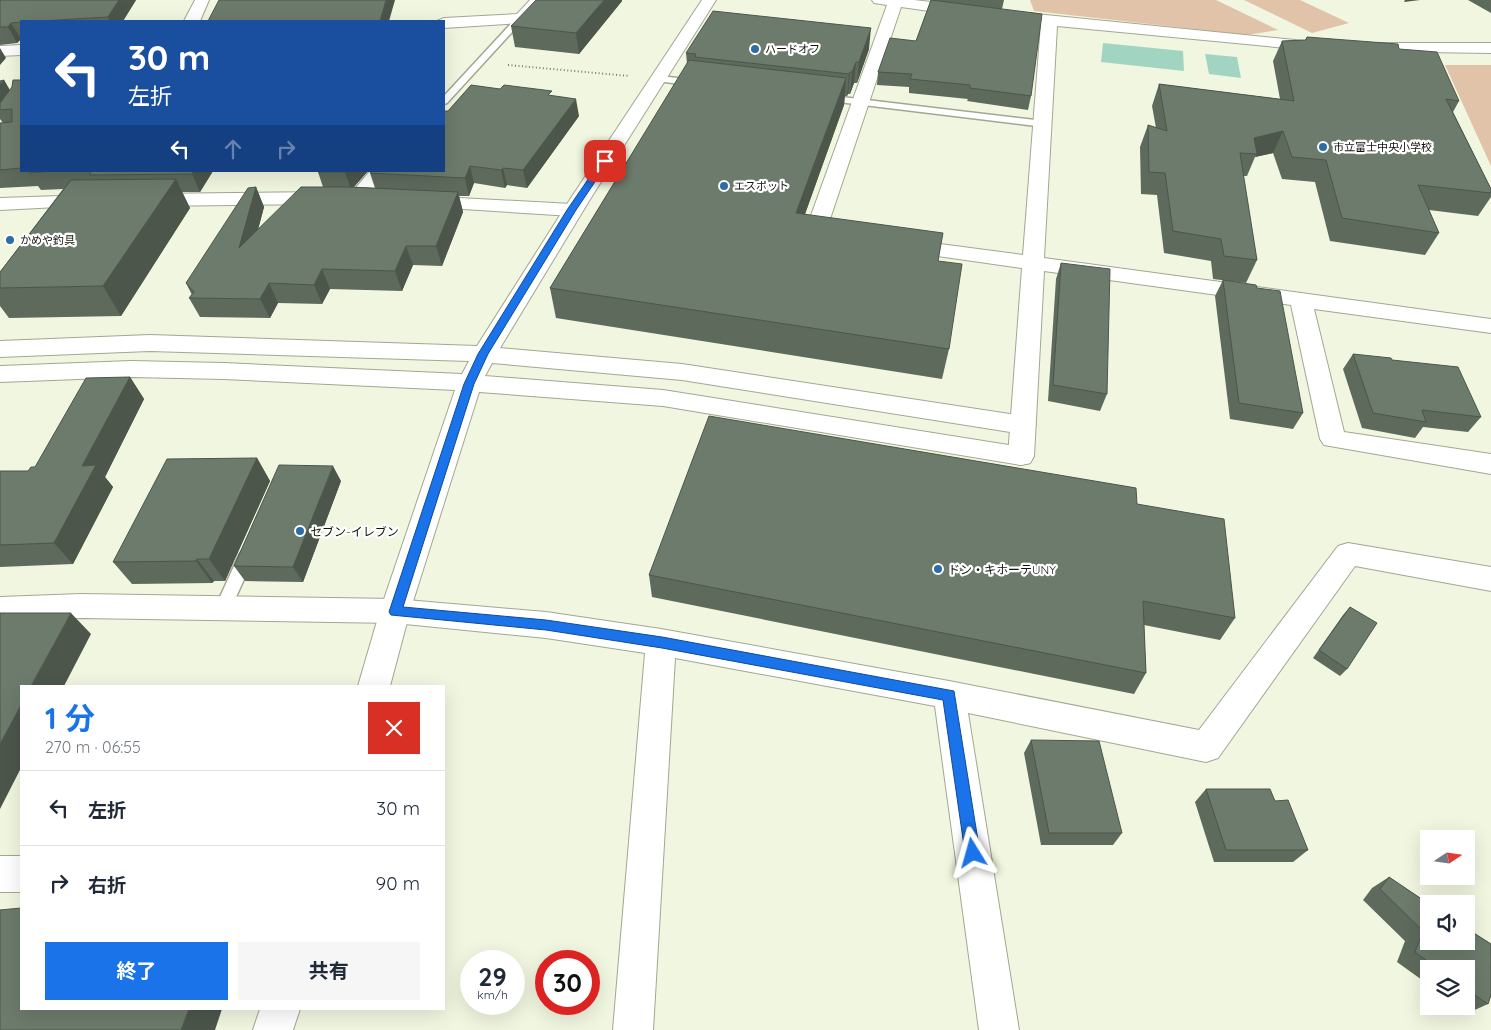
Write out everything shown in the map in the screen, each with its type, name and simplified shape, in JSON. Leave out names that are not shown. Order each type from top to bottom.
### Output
[{"type":"street","points":[[192,20],[202,0]]},
{"type":"street","points":[[445,23],[521,18],[538,0]]},
{"type":"street","points":[[374,685],[395,612],[469,384],[483,354],[572,210],[660,79],[709,0]]},
{"type":"street","points":[[1021,0],[1027,19]]},
{"type":"street","points":[[853,238],[815,232],[862,102],[890,1],[1027,19],[1271,43],[1336,47],[1491,48]]},
{"type":"street","points":[[0,374],[130,369],[206,370],[420,379],[664,398],[1021,456],[1044,124],[1049,21]]},
{"type":"street","points":[[0,51],[20,50]]},
{"type":"street","points":[[0,204],[121,200],[367,198],[380,172]]},
{"type":"street","points":[[406,201],[572,210]]},
{"type":"street","points":[[881,242],[1491,326]]},
{"type":"street","points":[[1301,300],[1333,439],[1491,464]]},
{"type":"street","points":[[0,349],[150,343],[483,354],[682,372],[1023,425]]},
{"type":"street","points":[[0,609],[81,606],[395,612],[546,625],[662,642],[949,695],[1206,746],[1348,554],[1491,580]]},
{"type":"street","points":[[633,1030],[662,642]]},
{"type":"street","points":[[949,695],[1000,1030]]},
{"type":"street","points":[[0,874],[20,874]]},
{"type":"street","points":[[273,1030],[280,1010]]},
{"type":"lane","points":[[445,100],[521,18]]},
{"type":"lane","points":[[660,79],[708,84]]},
{"type":"lane","points":[[814,97],[1044,124]]},
{"type":"lane","points":[[223,608],[251,545]]},
{"type":"path","points":[[482,62],[660,79]]},
{"type":"shaded area","points":[[1030,0],[1216,0],[1278,30],[1247,35],[1034,11]]},
{"type":"shaded area","points":[[1244,0],[1300,0],[1349,23],[1312,33]]},
{"type":"shaded area","points":[[1103,43],[1183,51],[1184,71],[1101,62]]},
{"type":"shaded area","points":[[1205,54],[1237,57],[1241,78],[1209,74]]},
{"type":"shaded area","points":[[1445,65],[1491,65],[1491,166]]},
{"type":"building","points":[[0,0],[119,0],[108,17],[20,20],[20,22],[11,23],[8,27],[0,27]]},
{"type":"building","points":[[219,0],[386,0],[380,20],[209,20]]},
{"type":"building","points":[[536,0],[604,0],[576,33],[511,26]]},
{"type":"building","points":[[931,0],[1042,14],[1031,96],[970,88],[970,85],[910,79],[912,74],[878,72],[890,38],[916,41]]},
{"type":"building","points":[[713,11],[871,28],[859,62],[856,62],[852,72],[849,74],[695,57],[696,54],[686,53]]},
{"type":"building","points":[[1307,37],[1398,44],[1399,49],[1437,52],[1459,101],[1446,99],[1491,189],[1491,193],[1418,185],[1439,233],[1342,218],[1326,160],[1292,157],[1283,131],[1254,138],[1257,154],[1240,153],[1257,260],[1224,256],[1221,239],[1173,231],[1165,173],[1149,172],[1148,125],[1167,131],[1159,84],[1294,101],[1282,41],[1306,40]]},
{"type":"building","name":"エスポット","points":[[689,60],[846,78],[796,213],[943,233],[938,261],[962,264],[949,349],[550,288]]},
{"type":"building","points":[[13,80],[20,80],[20,168],[0,170],[0,123],[12,122],[12,109],[0,110],[0,103],[12,87]]},
{"type":"building","points":[[471,85],[500,89],[504,85],[552,91],[548,95],[576,99],[523,170],[503,168],[501,170],[470,166],[465,178],[370,173],[445,172],[445,111],[448,111]]},
{"type":"building","points":[[91,172],[193,172],[192,174],[89,175]]},
{"type":"building","points":[[176,179],[103,286],[0,288],[0,272],[71,180]]},
{"type":"building","points":[[256,187],[239,248],[301,187],[350,187],[458,192],[436,246],[406,246],[395,271],[322,269],[314,285],[269,283],[260,299],[189,298],[194,292],[186,283],[248,188]]},
{"type":"building","points":[[1061,263],[1110,269],[1107,394],[1053,385]]},
{"type":"building","points":[[1223,280],[1280,291],[1303,413],[1239,403]]},
{"type":"building","points":[[1353,354],[1458,367],[1481,417],[1422,410],[1426,422],[1373,413]]},
{"type":"building","points":[[130,377],[82,466],[96,465],[54,543],[0,545],[0,471],[28,471],[31,467],[35,467],[86,378]]},
{"type":"building","name":"ドン・キホーテUNY","points":[[709,416],[1136,488],[1137,504],[1224,519],[1235,618],[1143,601],[1146,673],[649,575]]},
{"type":"building","points":[[257,458],[209,559],[197,559],[196,561],[113,562],[167,459]]},
{"type":"building","points":[[279,465],[333,466],[293,567],[234,566]]},
{"type":"building","points":[[1350,607],[1377,623],[1347,669],[1319,650]]},
{"type":"building","points":[[0,613],[71,613],[32,685],[20,685],[20,707],[0,744]]},
{"type":"building","points":[[1031,740],[1099,741],[1122,833],[1049,833]]},
{"type":"building","points":[[1206,789],[1270,789],[1275,801],[1288,800],[1308,850],[1226,850]]},
{"type":"building","points":[[1389,877],[1420,898],[1420,928],[1380,889]]},
{"type":"building","points":[[20,908],[20,1010],[189,1010],[181,1030],[0,1030],[0,910]]},
{"type":"building","points":[[1475,934],[1491,944],[1491,995],[1488,1004],[1475,995],[1475,960],[1426,960],[1415,952],[1420,939],[1420,950],[1475,950]]},
{"type":"place","name":"ハードオフ","points":[[755,49]]},
{"type":"place","name":"市立富士中央小学校","points":[[1323,147]]},
{"type":"place","name":"エスポット","points":[[724,186]]},
{"type":"place","name":"かめや釣具","points":[[10,240]]},
{"type":"place","name":"セブン-イレブン","points":[[300,531]]},
{"type":"place","name":"ドン・キホーテUNY","points":[[938,569]]},
{"type":"route","points":[[605,161],[572,210],[483,354],[469,384],[395,612],[546,625],[662,642],[949,695],[973,853]]}]
